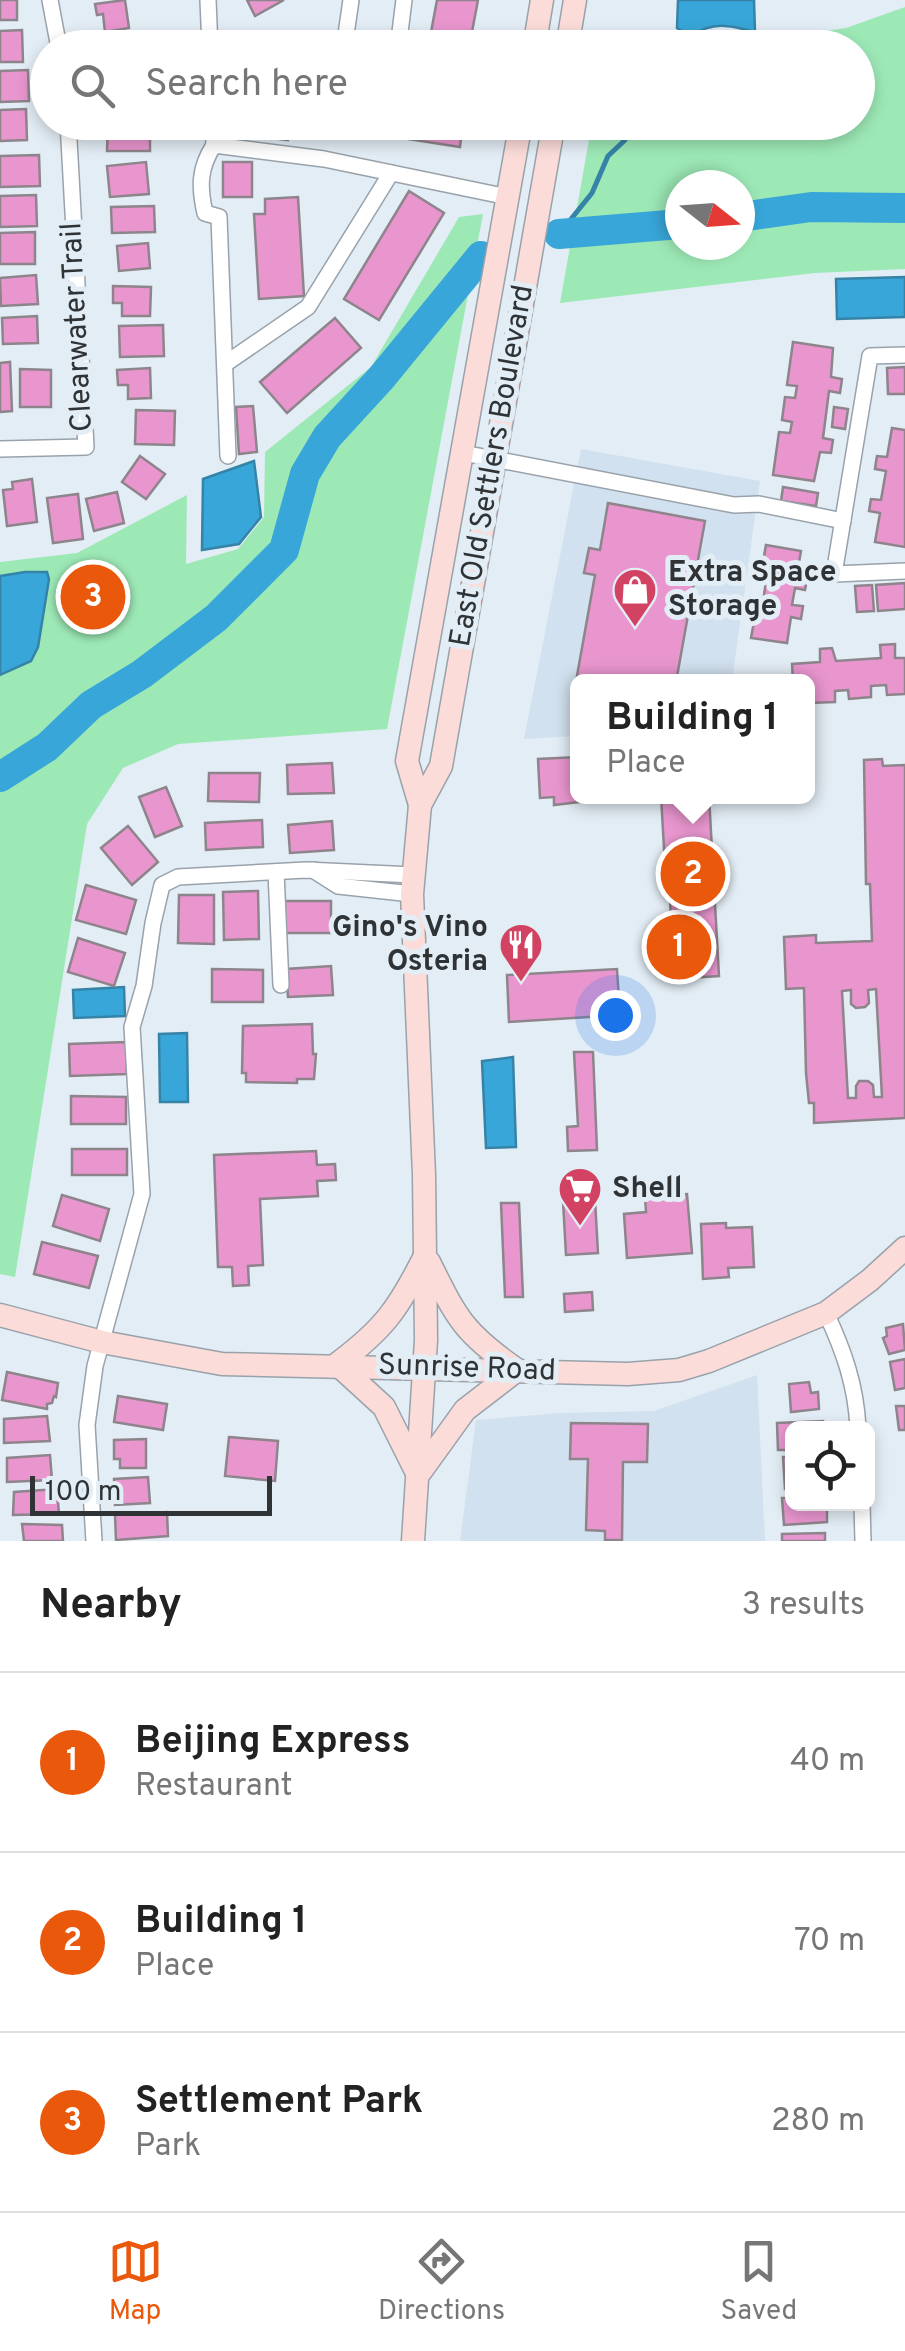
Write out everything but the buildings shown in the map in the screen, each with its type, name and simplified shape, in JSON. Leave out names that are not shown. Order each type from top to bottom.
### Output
[{"type":"main road","points":[[537,30],[542,0]]},
{"type":"main road","points":[[570,30],[575,0]]},
{"type":"main road","name":"East Old Settlers Boulevard","points":[[412,1541],[424,1368],[426,1254],[413,884],[420,805],[407,760],[518,140]]},
{"type":"main road","name":"East Old Settlers Boulevard","points":[[420,805],[441,766],[551,140]]},
{"type":"main road","name":"Sunrise Road","points":[[0,1315],[102,1342],[222,1364],[628,1374],[678,1370],[771,1338],[826,1313],[905,1248]]},
{"type":"main road","points":[[418,1476],[384,1406],[338,1364],[385,1325],[399,1307],[426,1254]]},
{"type":"main road","points":[[418,1476],[465,1410],[517,1370],[466,1329],[426,1254]]},
{"type":"street","points":[[50,0],[56,30]]},
{"type":"street","points":[[208,0],[209,30]]},
{"type":"street","points":[[347,30],[352,0]]},
{"type":"street","points":[[400,30],[404,0]]},
{"type":"street","name":"Clearwater Trail","points":[[0,449],[86,447],[69,140]]},
{"type":"street","points":[[214,140],[203,161],[200,187],[205,214],[218,217],[228,456]]},
{"type":"street","points":[[214,144],[324,160],[508,198]]},
{"type":"street","points":[[225,364],[308,306],[391,173]]},
{"type":"street","points":[[905,355],[870,356],[834,574],[905,571]]},
{"type":"street","points":[[463,453],[734,505],[759,504],[843,521]]},
{"type":"street","points":[[94,1541],[88,1426],[94,1366],[142,1194],[132,1027],[144,986],[152,923],[162,885],[178,877],[310,870],[413,884]]},
{"type":"street","points":[[276,872],[280,985]]},
{"type":"street","points":[[826,1313],[847,1358],[858,1421]]},
{"type":"street","points":[[862,1511],[863,1541]]},
{"type":"shaded area","points":[[581,449],[760,481],[733,674],[570,674],[570,736],[524,739]]},
{"type":"shaded area","points":[[757,1375],[765,1541],[460,1541],[476,1420],[654,1411]]},
{"type":"green space","points":[[905,7],[905,269],[815,273],[560,303],[589,140],[875,140],[875,30],[833,30]]},
{"type":"green space","points":[[483,214],[387,729],[178,744],[123,768],[87,824],[15,1277],[0,1274],[0,562],[77,553],[187,495],[186,564],[238,549],[264,517],[265,452],[371,367],[459,217]]},
{"type":"water","points":[[678,0],[754,0],[755,30],[722,26],[703,30],[677,28]]},
{"type":"water","points":[[905,277],[905,317],[837,319],[836,279]]},
{"type":"water","points":[[254,461],[261,517],[239,544],[202,550],[203,479]]},
{"type":"water","points":[[47,572],[49,579],[38,647],[31,661],[0,675],[0,576]]},
{"type":"water","points":[[124,987],[125,1016],[74,1018],[73,990]]},
{"type":"water","points":[[187,1033],[188,1102],[160,1102],[159,1034]]},
{"type":"water","points":[[513,1057],[516,1147],[486,1148],[482,1061]]},
{"type":"waterway","points":[[559,234],[592,193],[608,156],[625,140]]},
{"type":"waterway","points":[[755,215],[811,207],[905,208]]},
{"type":"waterway","points":[[559,234],[665,225]]},
{"type":"waterway","points":[[0,777],[47,747],[91,705],[142,674],[216,618],[284,550],[305,474],[327,437],[382,377],[481,256]]},
{"type":"place","name":"Settlement Park","points":[[93,597]]},
{"type":"place","name":"Extra Space Storage","points":[[635,628]]},
{"type":"place","name":"Building 1","points":[[693,874]]},
{"type":"place","name":"Beijing Express","points":[[679,947]]},
{"type":"place","name":"Gino's Vino Osteria","points":[[521,983]]},
{"type":"place","name":"Shell","points":[[580,1227]]}]
